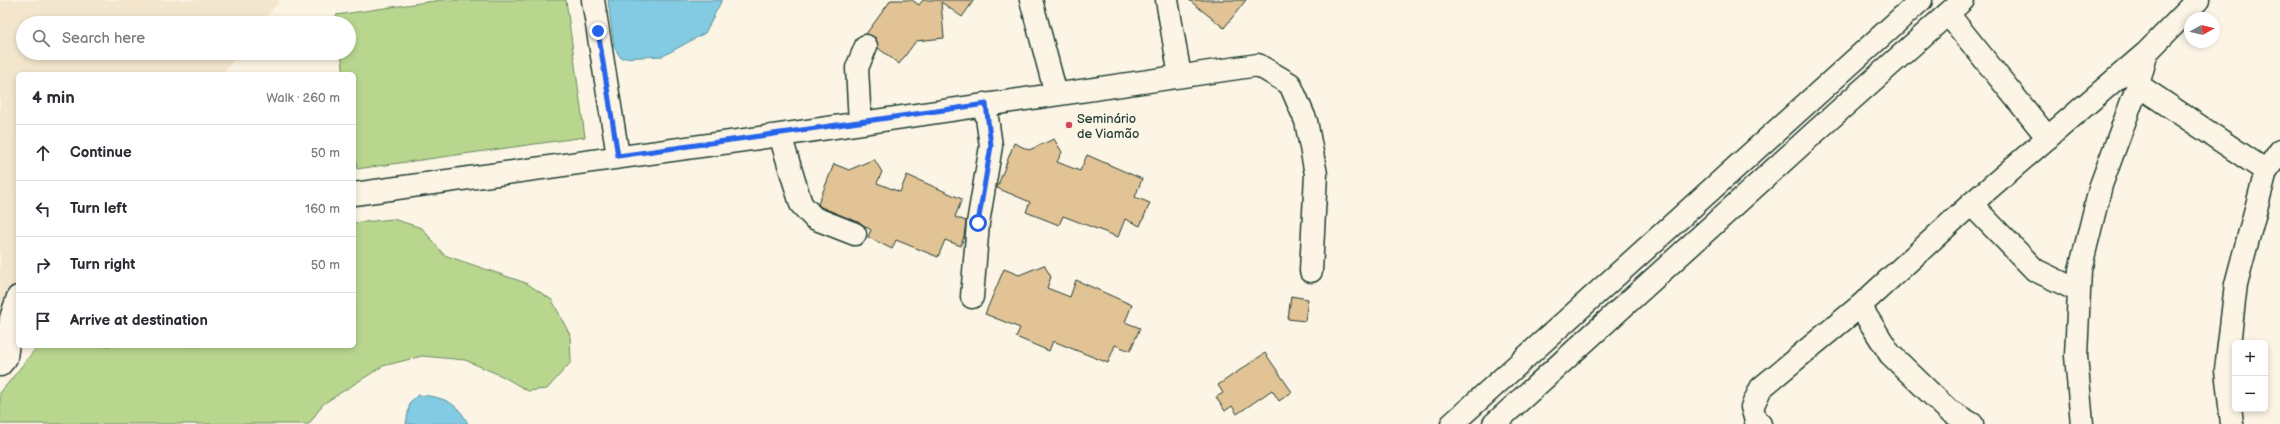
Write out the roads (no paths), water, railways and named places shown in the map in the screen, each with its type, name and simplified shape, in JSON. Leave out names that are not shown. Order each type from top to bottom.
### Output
[{"type":"street","points":[[593,0],[618,156]]},
{"type":"street","points":[[1031,0],[1056,94]]},
{"type":"street","points":[[1167,0],[1180,76]]},
{"type":"street","points":[[1452,424],[1921,0]]},
{"type":"street","points":[[1760,424],[1756,421],[1752,407],[1761,388],[1860,306],[1971,204],[2147,52],[2198,0]]},
{"type":"street","points":[[1494,424],[1956,7],[2048,138]]},
{"type":"street","points":[[860,122],[857,68],[866,46]]},
{"type":"street","points":[[2082,424],[2076,356],[2080,270],[2101,185],[2138,85],[2147,52]]},
{"type":"street","points":[[356,194],[618,156],[780,135],[860,122],[1258,65],[1290,84],[1306,121],[1316,174],[1311,271]]},
{"type":"street","points":[[2138,85],[2266,171]]},
{"type":"street","points":[[972,297],[979,211],[991,146],[986,104]]},
{"type":"street","points":[[780,135],[801,204],[814,218],[855,234]]},
{"type":"street","points":[[2232,424],[2226,370],[2236,284],[2266,171],[2280,151]]},
{"type":"street","points":[[1971,204],[2036,270],[2079,291]]},
{"type":"street","points":[[1652,242],[1672,263]]},
{"type":"street","points":[[0,365],[6,358],[11,318],[16,303]]},
{"type":"street","points":[[1860,306],[1890,354],[1948,410],[1972,424]]},
{"type":"water","points":[[608,0],[722,0],[705,33],[663,56],[621,58],[614,47]]},
{"type":"water","points":[[418,395],[434,397],[454,405],[464,416],[468,424],[406,424],[410,402]]},
{"type":"place","name":"Seminário de Viamão","points":[[1069,125]]}]
